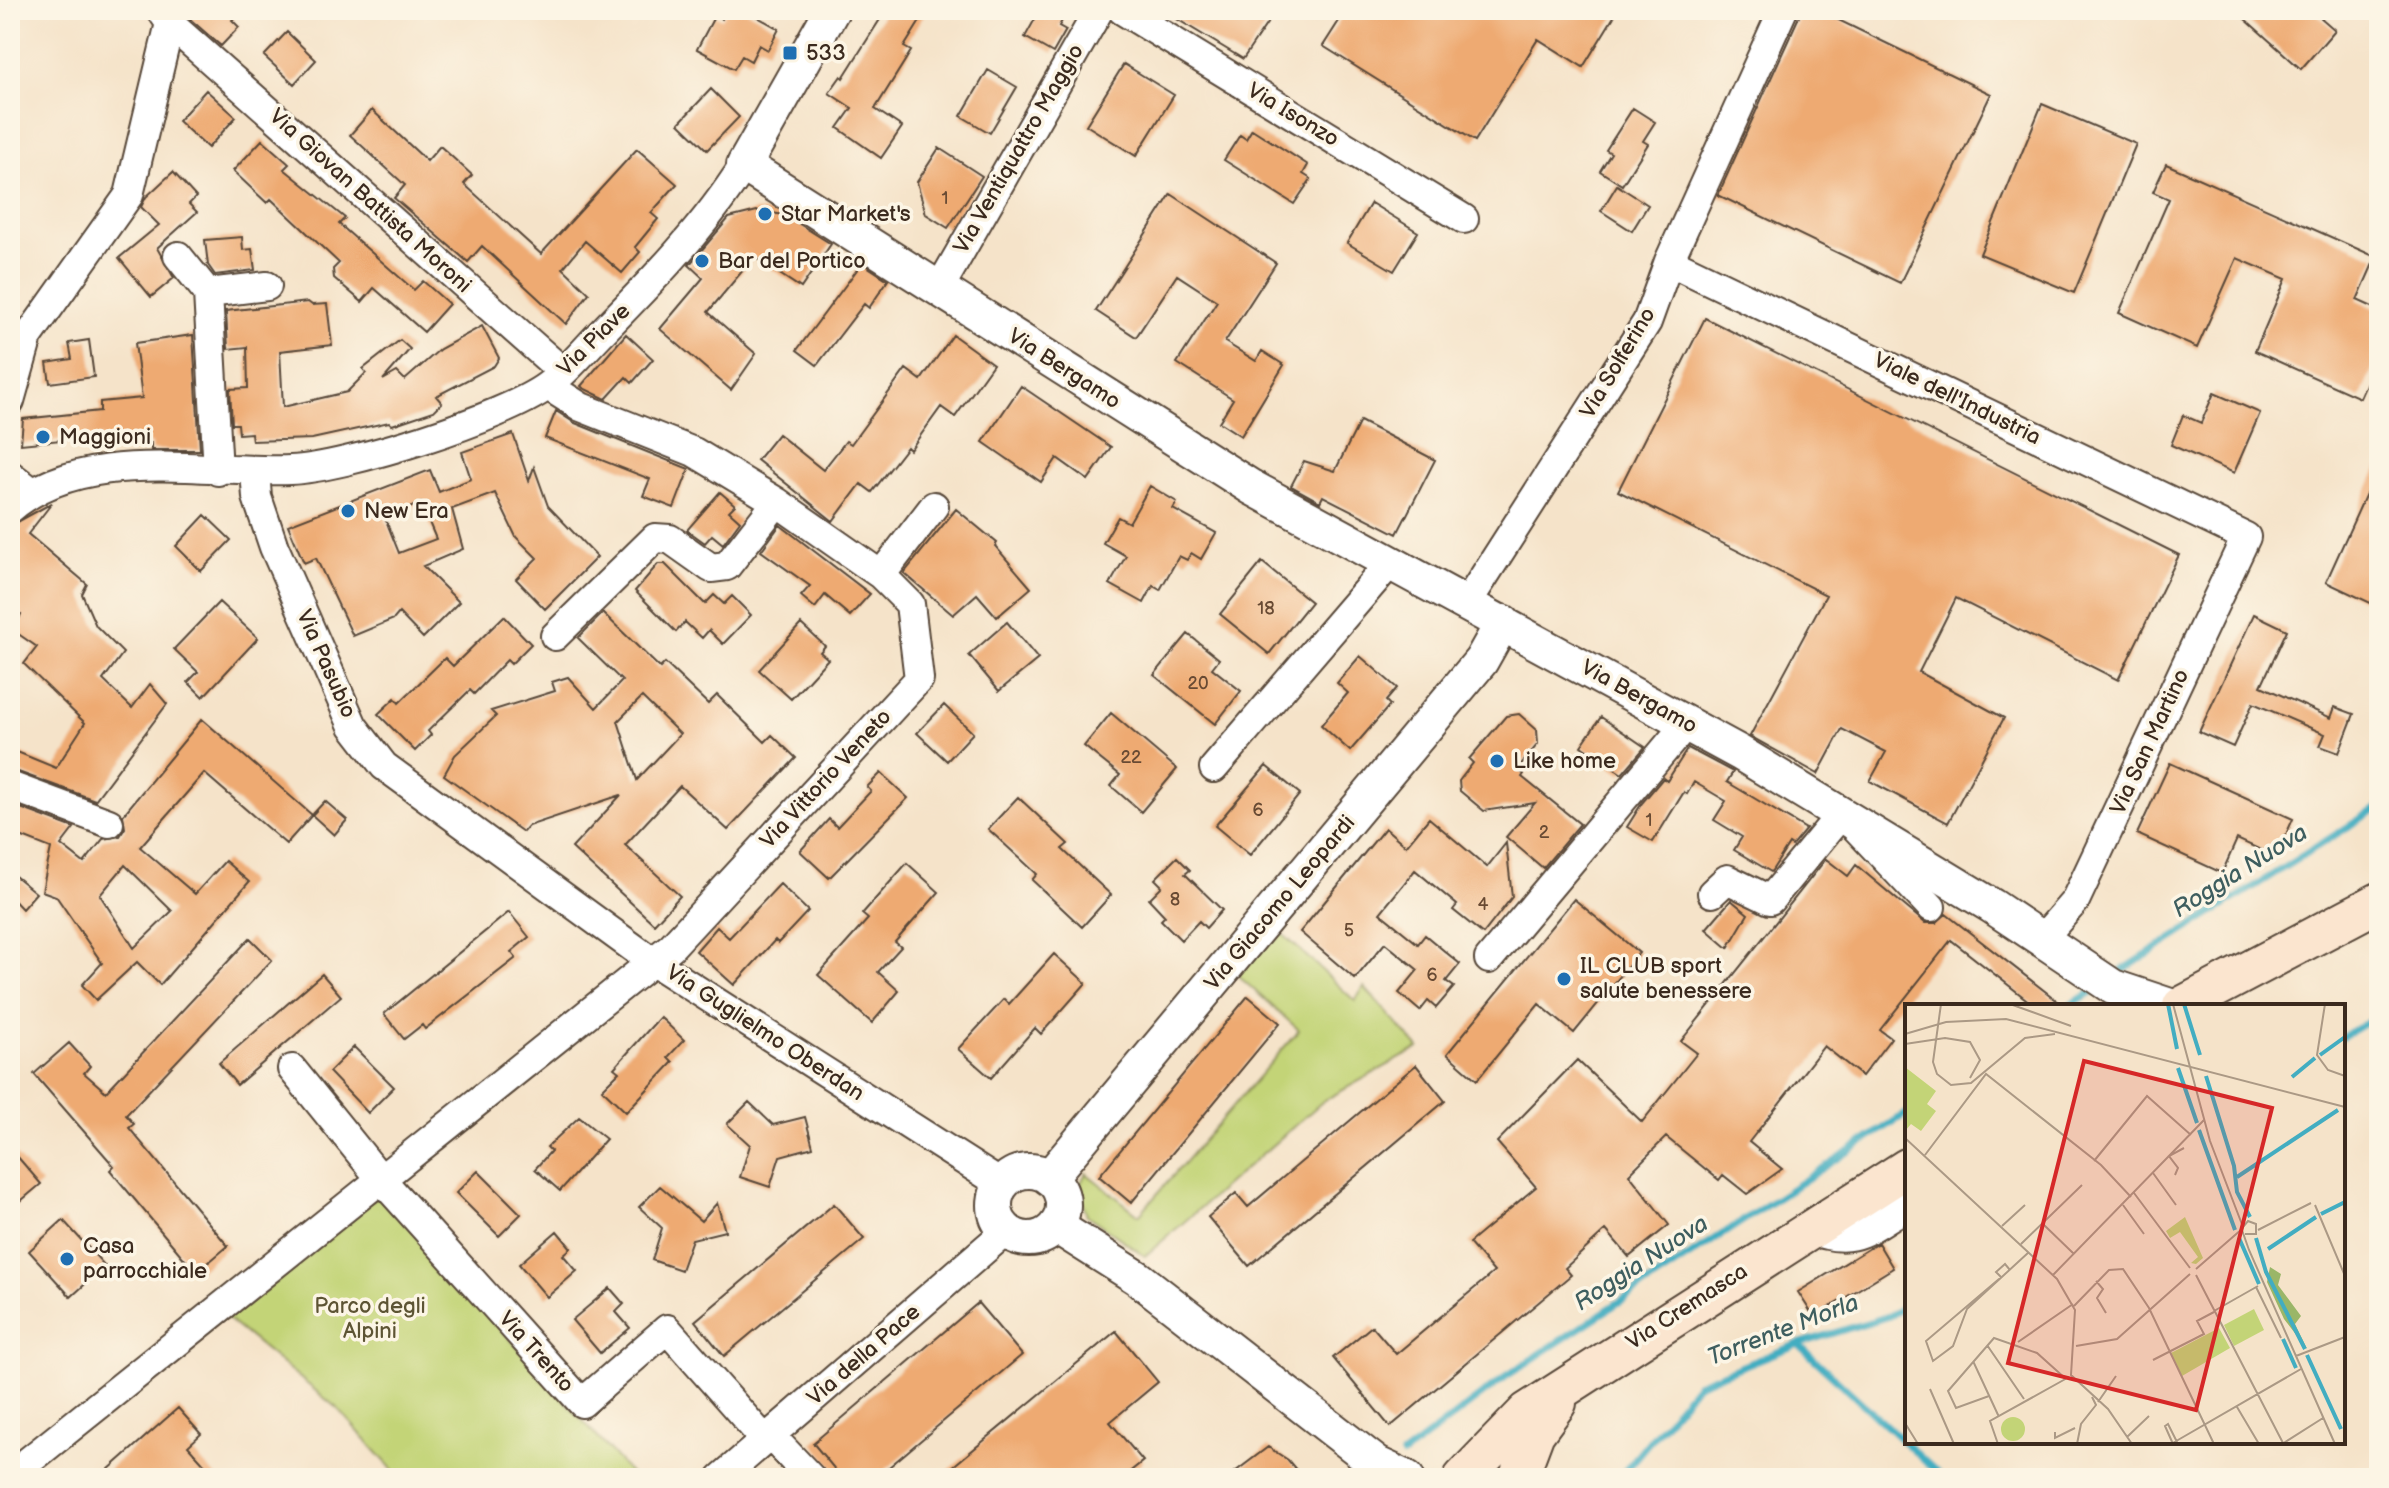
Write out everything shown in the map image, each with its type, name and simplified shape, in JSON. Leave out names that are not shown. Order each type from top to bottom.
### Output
[{"type":"main road","points":[[2186,1004],[2379,902]]},
{"type":"main road","name":"Via Cremasca","points":[[1463,1478],[1527,1412],[1905,1169]]},
{"type":"main road","name":"Via Cremasca","points":[[1518,1478],[1535,1433],[1568,1388]]},
{"type":"street","name":"Via Piave","points":[[17,492],[72,476],[114,469],[295,470],[346,462],[496,411],[555,379],[716,208],[744,165],[832,10]]},
{"type":"street","name":"Via Ventiquattro Maggio","points":[[939,289],[1099,10]]},
{"type":"street","name":"Via Isonzo","points":[[1122,10],[1464,219]]},
{"type":"street","name":"Via Solferino","points":[[1467,603],[1647,322],[1669,261],[1783,10]]},
{"type":"street","name":"Via Giovan Battista Moroni","points":[[169,21],[555,379]]},
{"type":"street","points":[[10,401],[28,337],[129,195],[169,21]]},
{"type":"street","name":"Via Bergamo","points":[[744,165],[1227,472],[1687,723],[1842,813],[2042,939],[2116,997],[2158,1004]]},
{"type":"street","points":[[178,256],[208,293],[218,471]]},
{"type":"street","name":"Viale dell'Industria","points":[[1669,261],[2246,537]]},
{"type":"street","points":[[208,293],[267,286]]},
{"type":"street","name":"Via Vittorio Veneto","points":[[555,379],[581,407],[694,452],[777,502],[881,575],[910,604],[919,679],[671,947],[650,960]]},
{"type":"street","name":"Via Pasubio","points":[[255,471],[263,521],[353,726],[384,766],[534,875]]},
{"type":"street","points":[[555,636],[655,538],[670,539],[711,568],[727,566],[777,502]]},
{"type":"street","points":[[881,575],[934,506]]},
{"type":"street","name":"Via San Martino","points":[[2042,939],[2075,901],[2246,537]]},
{"type":"street","points":[[1214,768],[1390,563]]},
{"type":"street","name":"Via Giacomo Leopardi","points":[[1049,1178],[1481,661],[1503,622]]},
{"type":"street","points":[[1489,959],[1687,723]]},
{"type":"street","points":[[10,786],[109,823]]},
{"type":"street","name":"Via Bergamo","points":[[1842,813],[1931,907]]},
{"type":"street","points":[[1712,893],[1727,879],[1770,900],[1842,813]]},
{"type":"street","name":"Via Guglielmo Oberdan","points":[[534,875],[650,960],[1001,1184]]},
{"type":"street","points":[[10,1476],[650,960]]},
{"type":"street","name":"Via Trento","points":[[292,1069],[380,1178],[582,1403],[667,1329],[768,1438]]},
{"type":"street","points":[[1027,1171],[1049,1178],[1062,1200],[1056,1226],[1043,1236],[1032,1239],[1021,1239],[1006,1231],[996,1217],[994,1206],[1001,1184],[1015,1174],[1027,1171]]},
{"type":"street","points":[[1808,1229],[1829,1238],[1849,1239],[1905,1207]]},
{"type":"street","points":[[1056,1226],[1138,1278],[1391,1473]]},
{"type":"street","name":"Via della Pace","points":[[721,1478],[1006,1231]]},
{"type":"street","points":[[768,1438],[811,1478]]},
{"type":"green space","points":[[1275,927],[1355,1001],[1364,987],[1419,1048],[1323,1101],[1145,1256],[1087,1215],[1078,1188],[1086,1173],[1139,1215],[1299,1030],[1236,974]]},
{"type":"green space","name":"Parco degli Alpini","points":[[380,1193],[634,1478],[400,1478],[338,1409],[226,1318]]},
{"type":"building","points":[[199,10],[242,10],[232,20],[239,27],[221,46],[190,19]]},
{"type":"building","points":[[727,10],[745,10],[779,29],[768,50],[759,45],[751,61],[742,56],[734,69],[697,49],[715,15],[722,19]]},
{"type":"building","points":[[886,10],[927,10],[904,47],[911,51],[875,109],[902,127],[881,158],[838,128],[852,108],[829,93],[841,76],[843,78]]},
{"type":"building","points":[[1040,10],[1068,10],[1059,26],[1066,30],[1053,53],[1025,37]]},
{"type":"building","points":[[1162,10],[1276,10],[1243,59]]},
{"type":"building","points":[[1346,10],[1618,10],[1583,67],[1538,39],[1475,141],[1323,46]]},
{"type":"building","points":[[1802,10],[1818,10],[1991,94],[1900,283],[1718,195]]},
{"type":"building","points":[[2235,10],[2312,10],[2335,30],[2301,69]]},
{"type":"building","points":[[287,32],[316,60],[294,84],[264,56]]},
{"type":"building","points":[[1124,64],[1174,95],[1136,156],[1086,125]]},
{"type":"building","points":[[988,70],[1017,87],[990,133],[961,116]]},
{"type":"building","points":[[711,89],[739,117],[707,150],[679,123]]},
{"type":"building","points":[[206,90],[236,117],[208,148],[178,121]]},
{"type":"building","points":[[2042,104],[2136,144],[2074,293],[1980,254]]},
{"type":"building","points":[[1633,108],[1655,122],[1643,141],[1648,144],[1622,185],[1600,171],[1611,153],[1606,150]]},
{"type":"building","points":[[372,110],[427,161],[440,146],[472,175],[464,184],[541,254],[637,149],[677,184],[651,213],[658,219],[635,247],[640,252],[622,273],[585,241],[563,268],[589,293],[566,324],[482,246],[468,262],[394,198],[405,185],[350,135]]},
{"type":"building","points":[[1252,129],[1308,165],[1303,174],[1311,179],[1294,204],[1224,160],[1240,135],[1246,139]]},
{"type":"building","points":[[262,140],[289,164],[284,169],[345,218],[339,224],[414,290],[423,281],[449,304],[424,332],[374,288],[362,302],[334,278],[333,269],[339,263],[271,199],[267,203],[233,171]]},
{"type":"building","points":[[939,148],[982,176],[948,228],[926,214],[917,182]]},
{"type":"building","points":[[2166,164],[2376,257],[2357,300],[2379,310],[2379,355],[2360,398],[2255,351],[2286,279],[2237,258],[2197,348],[2119,313],[2169,199],[2153,192]]},
{"type":"building","points":[[173,172],[196,197],[189,204],[197,212],[157,248],[174,278],[151,297],[119,258],[159,225],[141,207],[146,197]]},
{"type":"building","points":[[1617,185],[1648,205],[1632,231],[1601,211]]},
{"type":"building","points":[[1171,194],[1276,263],[1225,342],[1256,361],[1262,351],[1284,365],[1241,436],[1219,422],[1233,399],[1177,363],[1217,301],[1177,275],[1136,337],[1096,311]]},
{"type":"building","points":[[1371,203],[1418,232],[1394,271],[1347,243]]},
{"type":"building","points":[[757,211],[785,215],[831,244],[801,288],[754,257],[708,312],[756,354],[731,390],[660,329],[703,278],[689,265],[729,218]]},
{"type":"building","points":[[242,237],[243,250],[252,249],[255,270],[215,275],[208,265],[205,240]]},
{"type":"building","points":[[862,263],[888,280],[869,308],[864,304],[817,365],[797,350]]},
{"type":"building","points":[[308,302],[312,305],[327,304],[332,345],[280,351],[283,407],[347,392],[366,373],[363,369],[400,340],[410,349],[383,380],[397,372],[405,380],[440,349],[482,326],[499,358],[494,366],[436,396],[442,403],[434,411],[392,425],[389,422],[312,439],[252,441],[251,433],[239,434],[238,424],[232,424],[230,389],[248,388],[247,347],[228,349],[226,311]]},
{"type":"building","points":[[1705,318],[2179,555],[2118,680],[1956,598],[1919,672],[2004,718],[1948,823],[1870,781],[1886,752],[1842,729],[1818,774],[1750,736],[1826,595],[1618,491]]},
{"type":"building","points":[[626,334],[653,359],[632,383],[626,377],[606,399],[583,388],[581,386]]},
{"type":"building","points":[[193,335],[200,450],[151,450],[151,443],[103,447],[102,436],[21,444],[23,419],[100,411],[100,402],[142,398],[135,343]]},
{"type":"building","points":[[953,335],[993,364],[955,417],[941,407],[910,450],[907,447],[872,492],[861,484],[833,521],[757,460],[778,434],[823,470],[846,441],[851,444],[906,369],[921,380]]},
{"type":"building","points":[[89,340],[94,377],[50,383],[47,363],[72,359],[69,343]]},
{"type":"building","points":[[1021,386],[1111,447],[1088,480],[1057,458],[1041,482],[983,442]]},
{"type":"building","points":[[2214,393],[2260,413],[2234,473],[2171,445],[2183,415],[2201,423]]},
{"type":"building","points":[[556,411],[575,423],[689,469],[674,508],[643,496],[650,479],[545,438]]},
{"type":"building","points":[[1360,421],[1435,460],[1397,534],[1323,496],[1320,502],[1291,486],[1304,461],[1335,471]]},
{"type":"building","points":[[513,434],[529,481],[534,467],[548,506],[597,557],[545,609],[516,579],[537,558],[516,537],[495,493],[452,509],[463,549],[423,566],[459,602],[423,638],[399,613],[394,619],[353,636],[316,558],[304,563],[288,525],[430,470],[439,492],[471,479],[462,452]],"holes":[[[421,503],[436,539],[399,553],[385,518]]]},
{"type":"building","points":[[2379,465],[2379,607],[2326,582]]},
{"type":"building","points":[[1150,486],[1177,502],[1173,509],[1216,533],[1201,559],[1191,553],[1187,560],[1179,556],[1160,590],[1153,586],[1144,603],[1110,584],[1126,556],[1103,543],[1118,517],[1129,523]]},
{"type":"building","points":[[720,492],[735,505],[729,511],[740,521],[723,544],[712,535],[705,543],[687,530]]},
{"type":"building","points":[[52,503],[28,534],[87,584],[82,594],[96,626],[123,653],[103,680],[132,708],[150,684],[167,704],[95,800],[10,769],[10,749],[56,768],[85,723],[24,664],[37,647],[14,631],[21,614],[10,609],[10,526]]},
{"type":"building","points":[[956,509],[997,543],[995,546],[1031,588],[997,617],[977,594],[953,615],[904,573]]},
{"type":"building","points":[[205,515],[231,540],[201,571],[176,546]]},
{"type":"building","points":[[780,525],[870,594],[850,616],[825,595],[815,608],[801,596],[810,586],[761,551]]},
{"type":"building","points":[[1262,562],[1311,602],[1269,654],[1220,614]]},
{"type":"building","points":[[658,564],[665,564],[705,604],[714,595],[724,604],[732,596],[751,615],[723,644],[709,630],[702,638],[685,622],[676,632],[635,591]]},
{"type":"building","points":[[219,602],[258,638],[203,697],[188,682],[198,672],[174,649]]},
{"type":"building","points":[[603,613],[660,668],[665,663],[708,704],[717,695],[765,742],[772,735],[796,758],[728,830],[680,786],[625,845],[680,896],[654,924],[572,848],[621,795],[528,826],[523,832],[444,775],[455,755],[496,716],[491,711],[555,691],[552,682],[568,677],[596,708],[622,681],[578,638]],"holes":[[[642,697],[680,734],[637,780],[618,721]]]},
{"type":"building","points":[[2254,614],[2287,630],[2261,686],[2331,718],[2335,707],[2354,714],[2339,753],[2320,746],[2325,734],[2253,703],[2233,747],[2199,732]]},
{"type":"building","points":[[504,616],[531,644],[511,664],[507,660],[474,694],[470,690],[428,731],[431,735],[415,751],[378,714],[395,698],[399,703],[445,658],[453,666]]},
{"type":"building","points":[[1007,622],[1038,659],[999,691],[969,655]]},
{"type":"building","points":[[801,624],[825,646],[820,652],[828,659],[791,699],[759,670]]},
{"type":"building","points":[[1188,634],[1219,659],[1212,668],[1241,691],[1215,724],[1154,675]]},
{"type":"building","points":[[1360,656],[1397,688],[1386,701],[1390,705],[1350,751],[1321,725],[1348,693],[1337,683]]},
{"type":"building","points":[[944,705],[973,733],[947,761],[917,733]]},
{"type":"building","points":[[1111,713],[1177,769],[1141,812],[1111,786],[1120,775],[1084,746]]},
{"type":"building","points":[[1519,714],[1537,730],[1538,744],[1517,769],[1524,774],[1522,777],[1580,824],[1543,868],[1506,837],[1535,803],[1484,811],[1460,791],[1459,781],[1473,763],[1469,759],[1506,716]]},
{"type":"building","points":[[1601,717],[1645,747],[1622,774],[1581,746]]},
{"type":"building","points":[[202,719],[312,815],[286,844],[204,773],[140,847],[195,894],[225,861],[249,882],[160,985],[137,962],[96,1000],[82,985],[102,963],[56,896],[42,891],[51,848],[10,832],[10,804],[74,828],[61,845],[84,863],[103,839],[120,836],[125,828],[123,815]],"holes":[[[125,865],[172,911],[134,948],[100,895]]]},
{"type":"building","points":[[1688,748],[1733,772],[1727,782],[1806,829],[1792,846],[1789,844],[1771,872],[1734,850],[1742,837],[1714,820],[1726,801],[1694,782],[1687,794],[1684,792],[1653,842],[1627,827],[1663,778],[1667,781]]},
{"type":"building","points":[[2170,763],[2293,819],[2276,857],[2237,839],[2222,873],[2137,834]]},
{"type":"building","points":[[1266,766],[1300,794],[1250,855],[1215,826]]},
{"type":"building","points":[[881,773],[908,798],[829,878],[800,851],[829,819],[837,827],[871,791],[867,787]]},
{"type":"building","points":[[1018,797],[1068,844],[1062,849],[1111,895],[1082,927],[1032,880],[1037,874],[988,829]]},
{"type":"building","points":[[325,801],[347,820],[334,835],[312,815]]},
{"type":"building","points":[[1429,818],[1487,867],[1506,843],[1512,897],[1483,934],[1453,910],[1457,905],[1415,870],[1380,913],[1418,944],[1425,935],[1460,964],[1446,981],[1454,987],[1436,1008],[1428,1001],[1420,1011],[1399,993],[1418,970],[1385,943],[1355,979],[1300,932],[1385,828],[1406,846]]},
{"type":"building","points":[[1177,857],[1190,870],[1185,874],[1222,910],[1206,928],[1199,921],[1181,940],[1161,920],[1165,916],[1149,899],[1162,886],[1155,879]]},
{"type":"building","points":[[1826,859],[1848,876],[1856,865],[1925,923],[1936,923],[1946,914],[2061,1004],[2032,1004],[1951,940],[1880,1030],[1891,1038],[1862,1076],[1824,1046],[1749,1142],[1782,1169],[1747,1194],[1723,1175],[1719,1180],[1666,1137],[1629,1174],[1669,1225],[1629,1257],[1606,1230],[1565,1268],[1571,1275],[1390,1427],[1333,1358],[1372,1326],[1396,1354],[1494,1272],[1469,1243],[1536,1187],[1497,1142],[1577,1060],[1642,1122],[1697,1053],[1681,1041]]},
{"type":"building","points":[[907,863],[939,892],[895,942],[901,947],[878,972],[899,991],[872,1023],[818,975],[868,919],[862,914]]},
{"type":"building","points":[[10,872],[36,893],[22,909],[10,896]]},
{"type":"building","points":[[780,884],[808,911],[778,943],[775,940],[734,985],[696,951],[717,927],[729,938]]},
{"type":"building","name":"IL CLUB sport salute benessere","points":[[1574,899],[1639,953],[1574,1033],[1539,1004],[1477,1080],[1447,1054]]},
{"type":"building","points":[[1731,900],[1748,914],[1728,948],[1706,929]]},
{"type":"building","points":[[509,912],[529,937],[511,952],[516,958],[425,1029],[422,1025],[404,1039],[384,1014]]},
{"type":"building","points":[[250,938],[272,960],[126,1115],[134,1124],[129,1128],[228,1246],[196,1273],[110,1170],[114,1166],[34,1074],[69,1043],[90,1066],[84,1073],[106,1092]]},
{"type":"building","points":[[1054,954],[1086,983],[1041,1034],[1035,1028],[991,1078],[958,1049],[1004,999],[1009,1004]]},
{"type":"building","points":[[322,974],[341,996],[237,1085],[219,1063]]},
{"type":"building","points":[[1248,996],[1280,1023],[1131,1203],[1099,1176]]},
{"type":"building","points":[[660,1017],[684,1040],[668,1057],[673,1062],[626,1112],[602,1089],[619,1072],[614,1068]]},
{"type":"building","points":[[354,1047],[394,1087],[368,1113],[329,1072]]},
{"type":"building","points":[[1416,1065],[1445,1101],[1249,1266],[1208,1217],[1236,1193],[1248,1207]]},
{"type":"building","points":[[749,1102],[773,1125],[805,1117],[813,1147],[780,1156],[770,1187],[740,1177],[750,1145],[727,1124]]},
{"type":"building","points":[[579,1117],[606,1139],[560,1191],[535,1169],[551,1151],[547,1147]]},
{"type":"building","points":[[10,1148],[41,1184],[10,1210]]},
{"type":"building","points":[[478,1171],[521,1214],[499,1236],[456,1193]]},
{"type":"building","points":[[660,1186],[701,1221],[717,1203],[725,1231],[692,1239],[681,1270],[652,1260],[662,1228],[639,1207]]},
{"type":"building","points":[[834,1204],[864,1239],[724,1356],[695,1321]]},
{"type":"building","name":"Casa parrocchiale","points":[[63,1220],[105,1266],[71,1297],[29,1251]]},
{"type":"building","points":[[557,1231],[571,1248],[563,1255],[577,1271],[547,1297],[519,1264]]},
{"type":"building","points":[[1878,1243],[1893,1268],[1814,1317],[1798,1292]]},
{"type":"building","points":[[610,1288],[624,1304],[616,1312],[630,1328],[600,1353],[572,1320]]},
{"type":"building","points":[[978,1303],[1022,1355],[876,1478],[842,1478],[813,1443]]},
{"type":"building","points":[[1116,1331],[1158,1382],[1110,1422],[1143,1461],[1122,1478],[939,1478]]},
{"type":"building","points":[[178,1408],[201,1434],[188,1446],[217,1478],[99,1478]]},
{"type":"building","points":[[1268,1447],[1288,1460],[1303,1478],[1227,1478]]},
{"type":"waterway","name":"Roggia Nuova","points":[[2123,970],[2379,807]]},
{"type":"waterway","name":"Roggia Nuova","points":[[2072,1004],[2096,989]]},
{"type":"waterway","name":"Torrente Morla","points":[[2345,1035],[2379,1015]]},
{"type":"waterway","name":"Roggia Nuova","points":[[1403,1455],[1508,1375],[1905,1114]]},
{"type":"waterway","name":"Torrente Morla","points":[[1619,1478],[1697,1384],[1798,1344],[1889,1316],[1905,1306]]},
{"type":"waterway","points":[[1798,1344],[1905,1443]]},
{"type":"waterway","points":[[1906,1444],[1943,1478]]},
{"type":"place","name":"533","points":[[790,53]]},
{"type":"place","name":"Star Market's","points":[[765,214]]},
{"type":"place","name":"Bar del Portico","points":[[702,261]]},
{"type":"place","name":"Maggioni","points":[[43,437]]},
{"type":"place","name":"New Era","points":[[348,511]]},
{"type":"place","name":"Like home","points":[[1497,761]]},
{"type":"place","name":"IL CLUB sport salute benessere","points":[[1564,979]]},
{"type":"place","name":"Casa parrocchiale","points":[[67,1259]]}]
